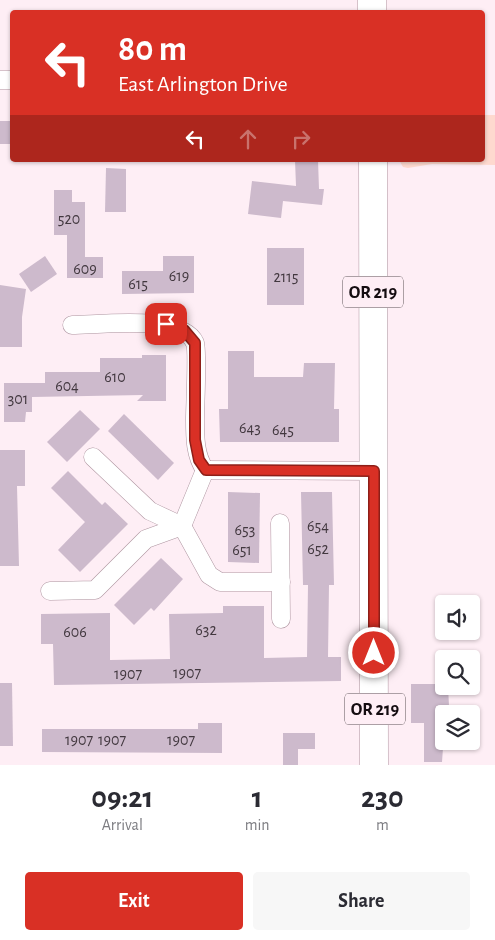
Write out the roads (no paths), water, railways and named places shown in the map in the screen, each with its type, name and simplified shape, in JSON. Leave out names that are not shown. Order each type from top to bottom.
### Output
[{"type":"main road","name":"OR 219","points":[[372,162],[374,765]]},
{"type":"street","points":[[72,325],[166,324],[184,330],[195,343],[195,440],[199,460],[206,470]]},
{"type":"street","points":[[93,457],[150,510],[182,526],[209,575],[220,582],[281,582]]},
{"type":"street","points":[[206,470],[374,471]]},
{"type":"street","points":[[50,591],[95,590],[146,539],[182,526],[206,470]]},
{"type":"street","points":[[280,523],[281,619]]}]
